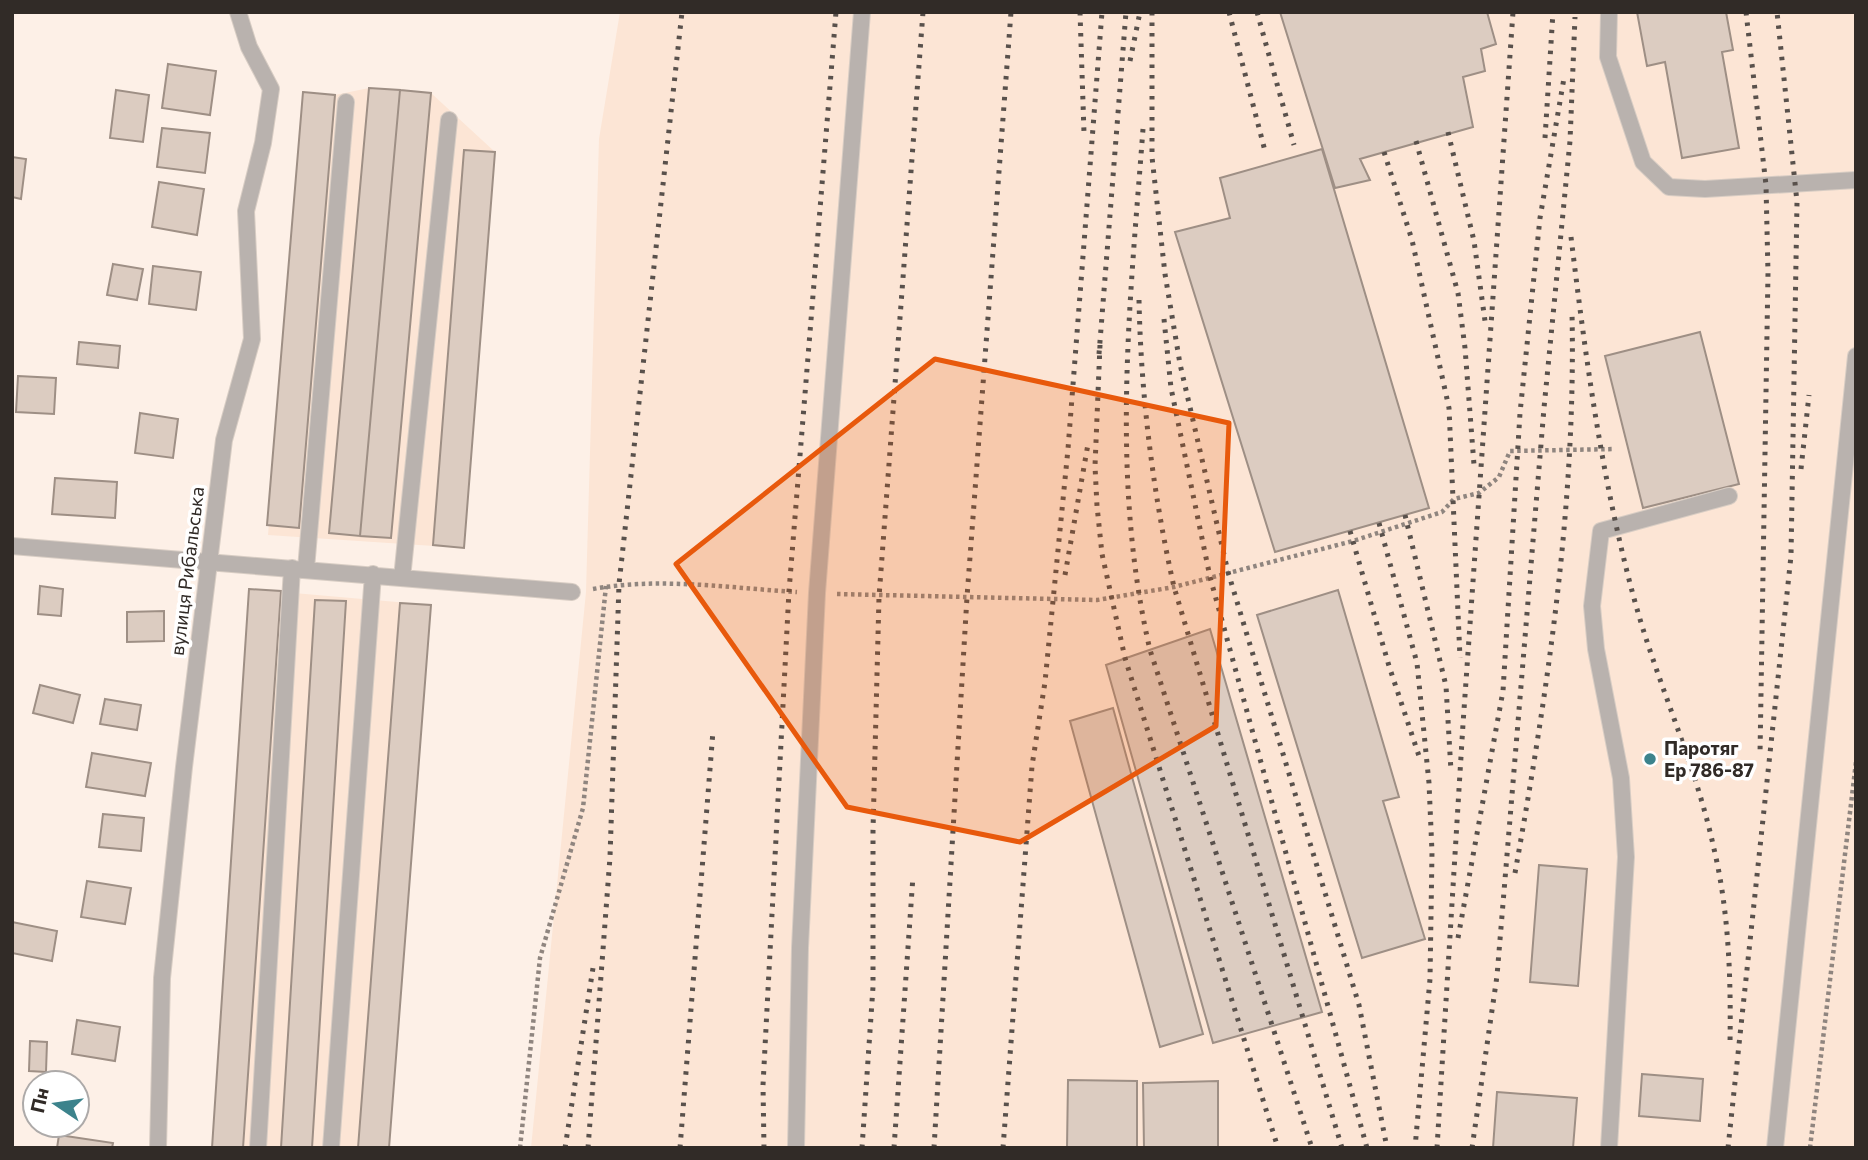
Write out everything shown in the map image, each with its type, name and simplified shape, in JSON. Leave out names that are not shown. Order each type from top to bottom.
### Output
[{"type":"lane","name":"вулиця Рибальська","points":[[158,1148],[162,978],[224,440],[252,339],[246,211],[263,144],[271,89],[249,47],[239,12]]},
{"type":"lane","points":[[796,1148],[800,948],[817,593],[862,12]]},
{"type":"lane","points":[[1609,12],[1608,57],[1643,162],[1669,187],[1705,189],[1856,180]]},
{"type":"lane","points":[[258,1148],[299,569],[346,102]]},
{"type":"lane","points":[[402,578],[449,120]]},
{"type":"lane","points":[[1775,1148],[1856,356]]},
{"type":"lane","points":[[1609,1148],[1626,857],[1621,778],[1596,649],[1592,606],[1601,531],[1729,496]]},
{"type":"lane","points":[[12,546],[373,574],[572,593]]},
{"type":"lane","points":[[331,1148],[373,574]]},
{"type":"path","points":[[572,593],[606,586],[663,582],[879,597],[1097,600],[1161,590],[1353,541],[1442,512],[1454,499],[1479,493],[1499,477],[1510,451],[1615,449]]},
{"type":"path","points":[[520,1148],[540,958],[583,808],[606,586]]},
{"type":"path","points":[[1810,1148],[1856,762]]},
{"type":"highlighted area","points":[[935,359],[1229,423],[1216,726],[1020,842],[847,807],[676,564]]},
{"type":"shaded area","points":[[620,12],[1856,12],[1856,1148],[531,1148],[586,592],[599,139]]},
{"type":"shaded area","points":[[369,88],[431,93],[495,152],[464,548],[268,535],[303,92],[335,95]]},
{"type":"shaded area","points":[[249,589],[431,605],[389,1148],[212,1148]]},
{"type":"building","points":[[1280,12],[1487,12],[1496,44],[1481,49],[1485,71],[1463,77],[1473,127],[1360,159],[1370,180],[1335,188]]},
{"type":"building","points":[[1637,12],[1726,12],[1733,50],[1722,52],[1739,148],[1682,158],[1665,62],[1647,66]]},
{"type":"building","points":[[168,64],[216,71],[210,115],[162,108]]},
{"type":"building","points":[[369,88],[400,90],[360,536],[329,533]]},
{"type":"building","points":[[116,90],[149,95],[143,142],[110,138]]},
{"type":"building","points":[[400,90],[431,93],[391,538],[360,536]]},
{"type":"building","points":[[303,92],[335,95],[299,528],[267,525]]},
{"type":"building","points":[[162,128],[210,133],[205,173],[157,167]]},
{"type":"building","points":[[1322,149],[1429,508],[1275,552],[1175,232],[1230,218],[1220,178]]},
{"type":"building","points":[[464,150],[495,152],[464,548],[433,545]]},
{"type":"building","points":[[12,157],[26,159],[21,199],[12,197]]},
{"type":"building","points":[[159,182],[204,189],[197,235],[152,227]]},
{"type":"building","points":[[113,264],[143,269],[137,300],[107,295]]},
{"type":"building","points":[[153,266],[201,272],[196,310],[149,304]]},
{"type":"building","points":[[1700,332],[1739,484],[1643,508],[1605,356]]},
{"type":"building","points":[[79,342],[120,346],[118,368],[77,364]]},
{"type":"building","points":[[18,376],[56,378],[54,414],[16,412]]},
{"type":"building","points":[[140,413],[178,419],[173,458],[135,453]]},
{"type":"building","points":[[55,478],[117,482],[115,518],[52,514]]},
{"type":"building","points":[[40,586],[63,589],[61,616],[38,614]]},
{"type":"building","points":[[249,589],[281,591],[243,1148],[212,1148]]},
{"type":"building","points":[[1338,590],[1399,797],[1383,801],[1425,939],[1362,958],[1257,615]]},
{"type":"building","points":[[315,600],[346,601],[312,1148],[281,1148]]},
{"type":"building","points":[[400,603],[431,605],[389,1148],[358,1148]]},
{"type":"building","points":[[164,611],[164,641],[127,642],[127,612]]},
{"type":"building","points":[[1210,629],[1322,1012],[1213,1043],[1106,665]]},
{"type":"building","points":[[40,685],[80,695],[73,723],[33,713]]},
{"type":"building","points":[[105,699],[141,705],[137,730],[100,724]]},
{"type":"building","points":[[1113,708],[1203,1034],[1160,1047],[1070,721]]},
{"type":"building","points":[[92,753],[151,763],[145,796],[86,787]]},
{"type":"building","points":[[103,814],[144,818],[141,851],[99,847]]},
{"type":"building","points":[[1539,865],[1587,869],[1578,986],[1530,982]]},
{"type":"building","points":[[87,881],[131,888],[125,924],[81,917]]},
{"type":"building","points":[[12,922],[57,931],[52,961],[12,953]]},
{"type":"building","points":[[77,1020],[120,1027],[115,1061],[72,1054]]},
{"type":"building","points":[[30,1041],[47,1042],[46,1069],[29,1069]]},
{"type":"building","points":[[1642,1074],[1703,1079],[1700,1121],[1639,1116]]},
{"type":"building","points":[[1068,1080],[1137,1081],[1137,1148],[1067,1148]]},
{"type":"building","points":[[1218,1081],[1218,1148],[1144,1148],[1143,1083]]},
{"type":"building","points":[[1497,1092],[1577,1098],[1573,1148],[1493,1148]]},
{"type":"building","points":[[58,1139],[113,1143],[112,1148],[57,1148]]},
{"type":"railway","points":[[588,1148],[610,857],[619,584],[682,12]]},
{"type":"railway","points":[[764,1148],[763,1085],[789,591],[836,12]]},
{"type":"railway","points":[[862,1148],[873,987],[873,830],[879,597],[923,12]]},
{"type":"railway","points":[[934,1148],[967,597],[1011,12]]},
{"type":"railway","points":[[1080,12],[1084,133]]},
{"type":"railway","points":[[1003,1148],[1032,766],[1045,682],[1068,449],[1102,12]]},
{"type":"railway","points":[[1099,354],[1126,12]]},
{"type":"railway","points":[[1130,61],[1140,12]]},
{"type":"railway","points":[[1152,12],[1152,157],[1165,274],[1180,364],[1228,572],[1359,1005],[1387,1148]]},
{"type":"railway","points":[[1229,12],[1265,151]]},
{"type":"railway","points":[[1257,12],[1294,145]]},
{"type":"railway","points":[[1437,1148],[1463,724],[1513,12]]},
{"type":"railway","points":[[1545,138],[1553,12]]},
{"type":"railway","points":[[1746,12],[1766,185],[1768,273],[1760,754]]},
{"type":"railway","points":[[1728,1148],[1791,556],[1797,202],[1777,12]]},
{"type":"railway","points":[[1472,1148],[1497,976],[1544,408],[1570,141],[1575,17]]},
{"type":"railway","points":[[1458,938],[1503,691],[1520,413],[1540,218],[1564,78]]},
{"type":"railway","points":[[1143,129],[1127,390],[1130,520],[1138,585],[1150,650],[1312,1148]]},
{"type":"railway","points":[[1448,132],[1474,241],[1485,321]]},
{"type":"railway","points":[[1416,141],[1458,293],[1474,465]]},
{"type":"railway","points":[[1384,152],[1412,240],[1449,408],[1460,658]]},
{"type":"railway","points":[[1571,237],[1596,421],[1623,557],[1644,633],[1697,787],[1719,873],[1728,946],[1730,1044]]},
{"type":"railway","points":[[1139,300],[1149,445],[1174,587],[1342,1148]]},
{"type":"railway","points":[[1515,873],[1549,664],[1557,594],[1569,454],[1572,313]]},
{"type":"railway","points":[[1164,319],[1171,388],[1210,577],[1367,1148]]},
{"type":"railway","points":[[1100,345],[1095,466],[1097,506],[1102,554],[1125,658],[1278,1148]]},
{"type":"railway","points":[[1801,469],[1809,395]]},
{"type":"railway","points":[[1065,575],[1088,444]]},
{"type":"railway","points":[[1405,515],[1446,686],[1451,771]]},
{"type":"railway","points":[[1379,523],[1417,663],[1429,783],[1432,852],[1430,979],[1415,1148]]},
{"type":"railway","points":[[1350,531],[1389,666],[1419,756]]},
{"type":"railway","points":[[680,1148],[713,731]]},
{"type":"railway","points":[[894,1148],[913,876]]},
{"type":"railway","points":[[565,1148],[593,968]]},
{"type":"place","name":"Паротяг Ер 786-87","points":[[1650,759]]}]
